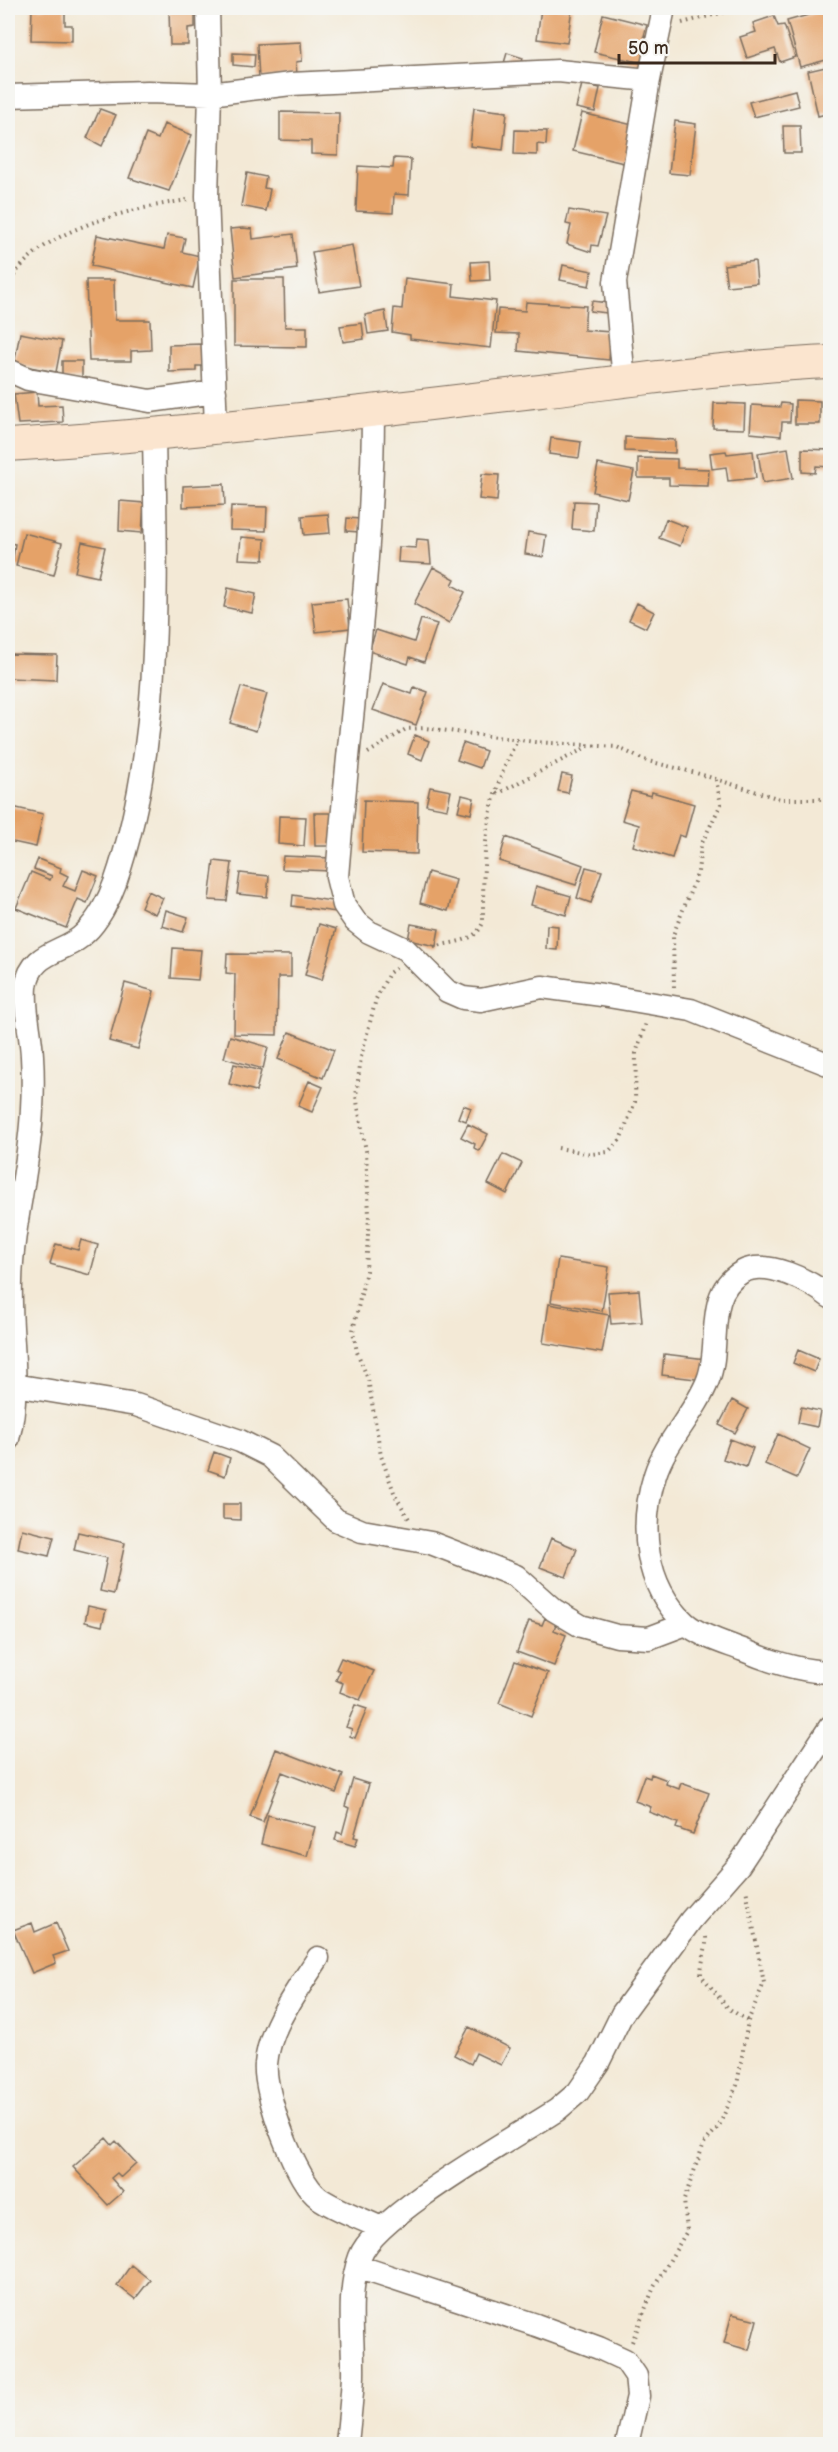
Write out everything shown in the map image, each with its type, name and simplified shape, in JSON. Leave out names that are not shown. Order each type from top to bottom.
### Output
[{"type":"main road","points":[[8,445],[216,427],[733,369],[831,362]]},
{"type":"street","points":[[208,8],[210,94],[207,196],[216,427]]},
{"type":"street","points":[[624,381],[615,282],[649,80],[662,18]]},
{"type":"street","points":[[8,96],[148,92],[210,94],[291,84],[558,71],[649,80]]},
{"type":"street","points":[[8,370],[28,379],[150,401],[215,392]]},
{"type":"street","points":[[373,411],[373,464],[361,632],[337,878],[344,905],[355,921],[369,932],[394,941],[413,956],[447,991],[463,998],[489,999],[542,987],[602,994],[691,1010],[831,1065]]},
{"type":"street","points":[[8,1439],[14,1414],[11,1282],[14,1243],[30,1153],[32,1108],[32,1056],[26,986],[34,968],[45,954],[84,935],[98,917],[114,885],[131,825],[145,747],[156,607],[154,432]]},
{"type":"street","points":[[831,1297],[798,1276],[771,1269],[744,1271],[726,1285],[717,1305],[709,1379],[668,1445],[655,1474],[648,1502],[647,1544],[650,1566],[659,1590],[686,1624],[717,1640],[774,1663],[831,1672]]},
{"type":"street","points":[[12,1384],[135,1406],[240,1441],[270,1456],[336,1520],[362,1531],[431,1542],[516,1575],[554,1610],[581,1626],[617,1636],[649,1638],[686,1624]]},
{"type":"street","points":[[347,2445],[353,2376],[353,2293],[357,2266],[365,2245],[404,2208],[556,2110],[578,2092],[598,2062],[622,2014],[660,1961],[739,1865],[831,1727]]},
{"type":"street","points":[[318,1958],[275,2030],[266,2064],[267,2089],[289,2148],[303,2178],[317,2197],[381,2228]]},
{"type":"street","points":[[357,2266],[557,2332],[625,2360],[636,2376],[638,2396],[627,2445]]},
{"type":"path","points":[[8,21],[11,8]]},
{"type":"path","points":[[662,18],[740,8]]},
{"type":"path","points":[[8,286],[26,259],[85,224],[137,208],[207,196]]},
{"type":"path","points":[[348,767],[406,729],[424,728],[616,747],[644,760],[780,799],[831,799]]},
{"type":"path","points":[[431,1542],[406,1514],[395,1495],[381,1456],[368,1379],[357,1352],[353,1331],[366,1271],[369,1215],[366,1150],[356,1096],[361,1057],[376,999],[389,973],[413,956],[453,941],[474,938],[479,932],[483,922],[485,831],[506,762],[518,739]]},
{"type":"path","points":[[496,794],[590,745]]},
{"type":"path","points":[[558,1148],[608,1152],[620,1140],[635,1102],[636,1053],[644,1028],[653,1013],[669,1007],[673,935],[698,872],[701,845],[721,804],[716,779]]},
{"type":"path","points":[[625,2360],[654,2287],[687,2231],[684,2200],[704,2143],[719,2126],[737,2085],[748,2022],[764,1983],[747,1893],[739,1865]]},
{"type":"path","points":[[706,1930],[707,1947],[701,1964],[701,1975],[728,2008],[748,2022]]},
{"type":"building","points":[[32,8],[65,8],[65,25],[72,25],[72,41],[31,40]]},
{"type":"building","points":[[169,8],[195,8],[195,27],[188,28],[188,45],[170,45]]},
{"type":"building","points":[[541,8],[572,8],[567,43],[537,39]]},
{"type":"building","points":[[826,10],[830,25],[830,59],[800,67],[787,21]]},
{"type":"building","points":[[603,14],[647,25],[644,36],[648,37],[642,63],[594,52]]},
{"type":"building","points":[[774,16],[778,26],[784,25],[795,57],[780,62],[775,49],[747,58],[740,37],[756,32],[753,23]]},
{"type":"building","points":[[301,42],[302,61],[296,62],[297,76],[259,78],[257,44]]},
{"type":"building","points":[[233,53],[255,54],[254,67],[233,65]]},
{"type":"building","points":[[507,53],[523,58],[520,69],[504,63]]},
{"type":"building","points":[[830,66],[830,113],[818,116],[808,71]]},
{"type":"building","points":[[582,84],[600,88],[595,112],[576,108]]},
{"type":"building","points":[[795,90],[799,106],[754,117],[749,102]]},
{"type":"building","points":[[474,108],[507,112],[503,150],[470,146]]},
{"type":"building","points":[[100,109],[116,115],[102,146],[87,138]]},
{"type":"building","points":[[280,112],[339,113],[338,155],[311,154],[311,141],[280,140]]},
{"type":"building","points":[[582,113],[637,126],[628,164],[573,151]]},
{"type":"building","points":[[675,121],[696,124],[690,175],[669,173]]},
{"type":"building","points":[[164,124],[192,135],[169,191],[129,178],[146,134],[158,139]]},
{"type":"building","points":[[783,126],[800,126],[801,153],[784,153]]},
{"type":"building","points":[[515,130],[547,131],[546,145],[537,144],[537,155],[514,154]]},
{"type":"building","points":[[394,158],[411,159],[409,195],[394,194],[393,213],[356,211],[358,166],[393,168]]},
{"type":"building","points":[[247,173],[266,177],[264,188],[270,189],[266,211],[241,206]]},
{"type":"building","points":[[569,210],[606,216],[598,246],[592,245],[591,252],[567,244],[571,225],[566,224]]},
{"type":"building","points":[[230,229],[252,229],[253,239],[293,234],[297,269],[235,277]]},
{"type":"building","points":[[97,235],[164,249],[167,235],[185,238],[182,252],[200,256],[193,288],[91,266]]},
{"type":"building","points":[[352,245],[359,286],[319,292],[312,252]]},
{"type":"building","points":[[489,261],[490,280],[472,281],[471,262]]},
{"type":"building","points":[[755,261],[757,283],[727,286],[724,265]]},
{"type":"building","points":[[563,265],[592,271],[589,286],[560,280]]},
{"type":"building","points":[[405,278],[454,284],[453,296],[496,301],[491,348],[410,339],[410,335],[392,332],[394,308],[402,309]]},
{"type":"building","points":[[234,279],[284,279],[285,327],[307,327],[307,347],[234,346]]},
{"type":"building","points":[[86,280],[114,280],[115,320],[150,320],[151,350],[131,351],[131,361],[89,361]]},
{"type":"building","points":[[592,301],[608,303],[607,313],[590,311]]},
{"type":"building","points":[[526,302],[586,306],[584,330],[611,332],[609,360],[518,351],[519,334],[496,333],[498,309],[525,311]]},
{"type":"building","points":[[385,311],[388,331],[368,334],[365,315]]},
{"type":"building","points":[[362,323],[364,339],[343,342],[340,326]]},
{"type":"building","points":[[20,333],[62,341],[56,372],[14,364]]},
{"type":"building","points":[[203,344],[204,366],[196,366],[196,371],[169,372],[169,345]]},
{"type":"building","points":[[62,361],[82,361],[82,378],[62,379]]},
{"type":"building","points":[[37,392],[38,406],[62,405],[63,422],[18,424],[14,394]]},
{"type":"building","points":[[795,400],[820,401],[820,424],[795,424]]},
{"type":"building","points":[[714,403],[745,404],[744,429],[713,428]]},
{"type":"building","points":[[781,403],[791,404],[790,422],[782,422],[781,436],[750,433],[752,405],[780,407]]},
{"type":"building","points":[[625,437],[675,440],[675,453],[625,451]]},
{"type":"building","points":[[551,438],[581,442],[579,458],[549,454]]},
{"type":"building","points":[[788,448],[793,478],[763,483],[758,453]]},
{"type":"building","points":[[802,449],[830,450],[830,467],[816,466],[815,473],[802,472]]},
{"type":"building","points":[[726,451],[727,454],[753,451],[756,478],[728,481],[726,467],[712,469],[710,453]]},
{"type":"building","points":[[638,458],[677,459],[677,468],[709,469],[708,486],[669,485],[669,478],[638,478]]},
{"type":"building","points":[[598,464],[634,471],[628,500],[593,492]]},
{"type":"building","points":[[482,474],[499,475],[497,501],[479,499]]},
{"type":"building","points":[[224,484],[225,505],[183,507],[183,486]]},
{"type":"building","points":[[120,501],[144,503],[142,533],[119,531]]},
{"type":"building","points":[[574,501],[596,502],[594,531],[572,529]]},
{"type":"building","points":[[231,506],[267,507],[266,531],[230,530]]},
{"type":"building","points":[[328,514],[330,533],[304,535],[302,516]]},
{"type":"building","points":[[347,518],[360,519],[359,532],[346,531]]},
{"type":"building","points":[[666,519],[687,527],[680,546],[659,538]]},
{"type":"building","points":[[528,532],[546,535],[543,557],[525,554]]},
{"type":"building","points":[[24,533],[62,543],[54,575],[16,566]]},
{"type":"building","points":[[241,537],[265,539],[264,560],[239,559]]},
{"type":"building","points":[[417,539],[429,540],[431,564],[398,562],[399,547],[416,548]]},
{"type":"building","points":[[82,542],[105,547],[98,577],[75,572]]},
{"type":"building","points":[[8,543],[15,544],[9,588],[8,588]]},
{"type":"building","points":[[433,567],[455,579],[452,585],[465,592],[449,623],[414,604]]},
{"type":"building","points":[[228,588],[256,594],[252,613],[224,607]]},
{"type":"building","points":[[347,599],[350,628],[316,632],[312,602]]},
{"type":"building","points":[[637,603],[654,612],[646,628],[629,620]]},
{"type":"building","points":[[421,619],[437,624],[424,662],[410,657],[408,664],[369,651],[376,630],[414,642]]},
{"type":"building","points":[[8,654],[57,655],[56,680],[8,678]]},
{"type":"building","points":[[383,684],[412,694],[414,687],[428,692],[416,725],[373,710]]},
{"type":"building","points":[[241,687],[267,694],[256,731],[230,723]]},
{"type":"building","points":[[415,735],[429,741],[422,760],[408,754]]},
{"type":"building","points":[[463,743],[486,751],[480,768],[457,760]]},
{"type":"building","points":[[562,774],[572,776],[568,793],[558,791]]},
{"type":"building","points":[[430,787],[451,791],[447,809],[426,805]]},
{"type":"building","points":[[631,791],[651,796],[652,792],[694,804],[685,837],[679,835],[672,858],[633,846],[639,825],[622,820]]},
{"type":"building","points":[[462,795],[474,798],[471,814],[458,811]]},
{"type":"building","points":[[364,800],[418,802],[417,854],[362,852]]},
{"type":"building","points":[[8,806],[43,814],[36,847],[8,841]]},
{"type":"building","points":[[314,813],[336,813],[336,846],[315,846]]},
{"type":"building","points":[[279,816],[306,817],[304,846],[278,844]]},
{"type":"building","points":[[506,837],[583,865],[576,885],[499,861]]},
{"type":"building","points":[[283,856],[331,858],[331,871],[282,869]]},
{"type":"building","points":[[38,859],[61,868],[60,872],[68,876],[63,886],[75,891],[83,870],[98,876],[87,903],[78,899],[66,928],[16,908],[31,872],[50,880],[52,876],[34,869]]},
{"type":"building","points":[[214,861],[232,863],[227,901],[209,900]]},
{"type":"building","points":[[586,867],[602,871],[591,903],[577,898]]},
{"type":"building","points":[[428,872],[456,880],[448,911],[420,903]]},
{"type":"building","points":[[240,873],[269,876],[267,897],[237,894]]},
{"type":"building","points":[[536,886],[571,896],[566,915],[531,905]]},
{"type":"building","points":[[148,891],[163,898],[155,914],[141,907]]},
{"type":"building","points":[[293,895],[338,902],[336,912],[292,906]]},
{"type":"building","points":[[166,910],[188,917],[183,932],[162,926]]},
{"type":"building","points":[[319,924],[336,929],[322,980],[305,975]]},
{"type":"building","points":[[411,924],[439,929],[436,946],[408,940]]},
{"type":"building","points":[[547,925],[558,926],[557,950],[546,949]]},
{"type":"building","points":[[173,948],[201,950],[198,980],[171,978]]},
{"type":"building","points":[[227,954],[291,955],[291,977],[278,977],[277,1035],[234,1034],[235,974],[226,973]]},
{"type":"building","points":[[125,983],[154,991],[138,1049],[109,1041]]},
{"type":"building","points":[[289,1032],[334,1050],[323,1078],[278,1059]]},
{"type":"building","points":[[230,1036],[268,1047],[263,1069],[224,1058]]},
{"type":"building","points":[[234,1064],[261,1071],[256,1091],[229,1084]]},
{"type":"building","points":[[309,1081],[323,1087],[312,1112],[298,1106]]},
{"type":"building","points":[[463,1105],[471,1108],[466,1121],[458,1118]]},
{"type":"building","points":[[468,1124],[488,1134],[479,1151],[474,1148],[475,1144],[461,1137]]},
{"type":"building","points":[[503,1154],[522,1163],[507,1194],[488,1184]]},
{"type":"building","points":[[81,1240],[98,1245],[90,1275],[50,1264],[56,1244],[78,1250]]},
{"type":"building","points":[[558,1259],[609,1267],[602,1311],[551,1302]]},
{"type":"building","points":[[639,1290],[642,1322],[611,1324],[608,1292]]},
{"type":"building","points":[[549,1304],[609,1315],[602,1353],[543,1343]]},
{"type":"building","points":[[798,1350],[819,1359],[814,1372],[793,1363]]},
{"type":"building","points":[[664,1354],[706,1359],[704,1380],[662,1375]]},
{"type":"building","points":[[732,1400],[748,1409],[735,1433],[719,1425]]},
{"type":"building","points":[[801,1407],[820,1411],[817,1427],[798,1423]]},
{"type":"building","points":[[778,1434],[810,1449],[797,1478],[765,1464]]},
{"type":"building","points":[[730,1439],[753,1448],[746,1467],[723,1459]]},
{"type":"building","points":[[214,1452],[230,1458],[225,1476],[208,1470]]},
{"type":"building","points":[[223,1504],[240,1504],[240,1520],[223,1519]]},
{"type":"building","points":[[22,1529],[54,1537],[49,1556],[18,1549]]},
{"type":"building","points":[[78,1532],[125,1543],[114,1594],[100,1591],[107,1558],[74,1550]]},
{"type":"building","points":[[551,1538],[577,1549],[566,1577],[540,1567]]},
{"type":"building","points":[[88,1606],[106,1610],[102,1626],[85,1622]]},
{"type":"building","points":[[545,1618],[556,1623],[554,1630],[566,1635],[554,1666],[517,1652],[529,1621],[542,1625]]},
{"type":"building","points":[[341,1658],[374,1671],[360,1700],[340,1692],[343,1683],[336,1680],[340,1671],[336,1669]]},
{"type":"building","points":[[515,1661],[548,1673],[531,1716],[499,1703]]},
{"type":"building","points":[[355,1705],[367,1709],[355,1738],[350,1736],[352,1729],[346,1727]]},
{"type":"building","points":[[276,1749],[343,1775],[336,1793],[282,1772],[263,1822],[250,1817]]},
{"type":"building","points":[[651,1774],[667,1780],[666,1784],[679,1789],[681,1783],[709,1793],[693,1834],[676,1828],[678,1823],[649,1812],[651,1807],[635,1801],[644,1776],[650,1778]]},
{"type":"building","points":[[353,1779],[369,1784],[354,1837],[358,1838],[355,1846],[335,1840],[337,1832],[342,1834],[349,1808],[345,1806]]},
{"type":"building","points":[[268,1815],[315,1827],[307,1856],[261,1844]]},
{"type":"building","points":[[32,1923],[35,1932],[56,1923],[68,1951],[53,1956],[56,1963],[32,1973],[13,1930]]},
{"type":"building","points":[[469,2027],[510,2048],[501,2065],[476,2053],[471,2064],[454,2055]]},
{"type":"building","points":[[106,2138],[112,2145],[116,2141],[136,2163],[121,2177],[117,2173],[111,2178],[123,2192],[108,2205],[73,2167]]},
{"type":"building","points":[[131,2265],[150,2280],[135,2299],[117,2285]]},
{"type":"building","points":[[732,2314],[757,2320],[749,2350],[724,2343]]},
{"type":"building","points":[[830,2431],[830,2444],[824,2444]]}]
